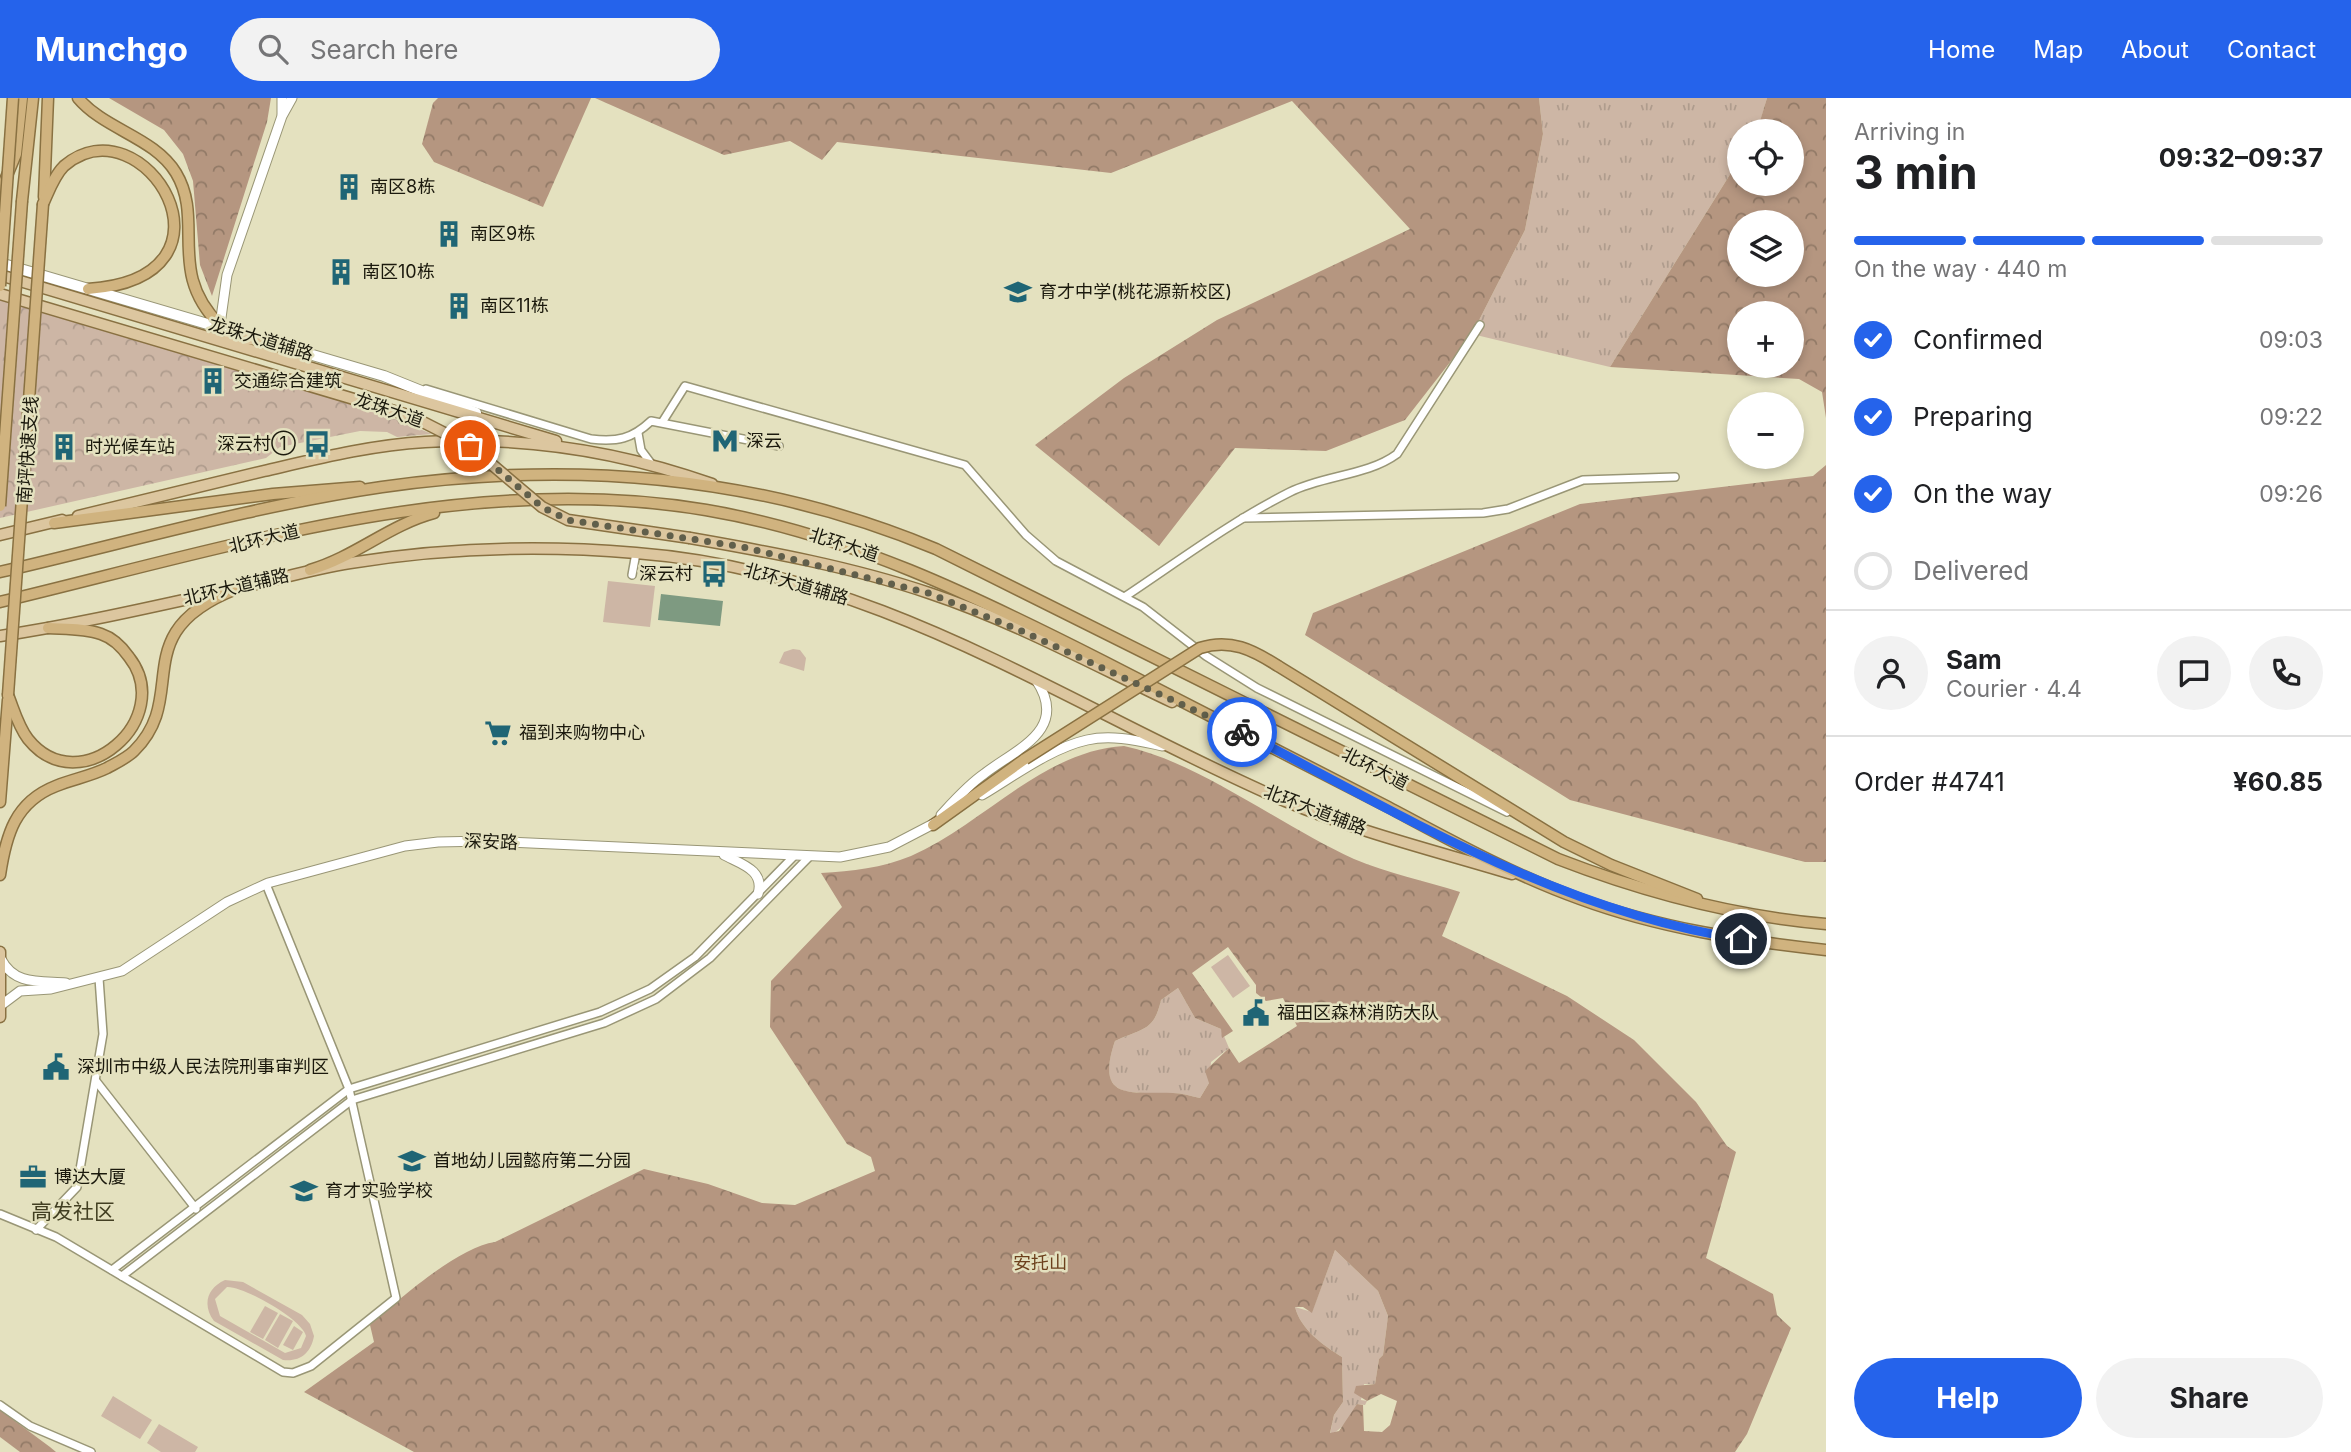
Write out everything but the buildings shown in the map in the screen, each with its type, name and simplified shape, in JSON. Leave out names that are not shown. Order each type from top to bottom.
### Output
[{"type":"highway","points":[[0,286],[13,98]]},
{"type":"highway","points":[[0,192],[16,154],[22,98]]},
{"type":"highway","name":"南坪快速支线","points":[[0,508],[22,201],[33,98]]},
{"type":"highway","name":"南坪快速支线","points":[[0,802],[27,472],[48,98]]},
{"type":"highway","points":[[78,98],[100,120],[160,155],[176,173],[183,191],[192,282],[207,313],[220,325]]},
{"type":"highway","points":[[43,204],[62,168],[81,150],[95,145],[108,144],[136,152],[152,163],[165,178],[175,219],[172,234],[160,258],[140,276],[125,283],[88,289]]},
{"type":"highway","name":"北环大道","points":[[0,572],[287,505],[380,487],[448,479],[568,474],[712,484],[825,508],[884,527],[936,549],[1558,859],[1651,893],[1743,914],[1826,924]]},
{"type":"highway","points":[[54,523],[314,489],[380,487]]},
{"type":"highway","name":"北环大道","points":[[0,602],[336,521],[471,503],[572,499],[654,503],[717,512],[811,534],[865,551],[991,604],[1464,847],[1581,899],[1718,936],[1826,950]]},
{"type":"highway","points":[[0,500],[0,508]]},
{"type":"highway","points":[[310,570],[340,560],[405,522],[471,503]]},
{"type":"highway","points":[[0,876],[6,839],[20,810],[42,793],[97,773],[133,752],[147,736],[153,721],[166,655],[178,625],[208,600],[236,589]]},
{"type":"highway","points":[[8,695],[20,727],[30,741],[45,753],[60,760],[80,762],[98,758],[114,750],[130,732],[140,704],[139,676],[123,649],[102,634],[48,628]]},
{"type":"highway","points":[[933,824],[980,788],[1200,648],[1220,643],[1240,646],[1278,666],[1524,819],[1611,865],[1743,914]]},
{"type":"main road","name":"龙珠大道辅路","points":[[0,263],[220,325],[261,340],[384,376],[517,429]]},
{"type":"main road","name":"龙珠大道","points":[[0,275],[579,448]]},
{"type":"main road","name":"龙珠大道","points":[[0,294],[411,415],[470,446],[542,507],[568,520],[690,538],[883,579],[928,593],[1014,627],[1230,725]]},
{"type":"main road","points":[[209,337],[261,340]]},
{"type":"main road","points":[[0,535],[363,450],[424,442],[492,440],[579,448],[650,462],[712,484]]},
{"type":"main road","name":"北环大道辅路","points":[[0,636],[236,589],[310,570],[385,558],[543,549],[636,553],[751,570],[887,611],[1033,677],[1285,800],[1336,820],[1545,884]]},
{"type":"main road","points":[[0,953],[0,1017]]},
{"type":"street","points":[[282,98],[282,116]]},
{"type":"street","points":[[220,325],[227,275],[282,116],[292,98]]},
{"type":"street","points":[[1126,596],[1242,518],[1293,490],[1375,466],[1398,454],[1480,325]]},
{"type":"street","points":[[384,376],[591,439],[616,442],[638,433],[651,421],[663,421],[779,446]]},
{"type":"street","points":[[663,421],[685,386],[965,465],[1039,547],[1072,571],[1126,596],[1206,656],[1257,688],[1524,819]]},
{"type":"street","points":[[638,433],[641,450],[650,462]]},
{"type":"street","points":[[1242,518],[1483,513],[1508,509],[1583,480],[1675,477]]},
{"type":"street","points":[[632,575],[636,553]]},
{"type":"street","points":[[933,824],[973,782],[1027,744],[1044,726],[1046,706],[1041,688],[1033,677]]},
{"type":"street","name":"深安路","points":[[75,984],[126,969],[220,906],[266,884],[388,850],[438,842],[840,857],[873,851],[912,837],[1059,751],[1089,739],[1129,739],[1175,748]]},
{"type":"street","points":[[719,853],[755,872],[759,883],[758,894]]},
{"type":"street","points":[[112,1270],[349,1089],[625,1002],[681,968],[794,856]]},
{"type":"street","points":[[122,1276],[352,1100],[585,1029],[639,1008],[702,965],[809,857]]},
{"type":"street","points":[[0,1214],[56,1237],[283,1371],[293,1373],[312,1366],[396,1298],[349,1089],[266,884]]},
{"type":"street","points":[[1,958],[6,969],[18,978],[75,984]]},
{"type":"street","points":[[36,1230],[77,1187],[103,1034],[99,978]]},
{"type":"street","points":[[1,1006],[20,991],[75,984]]},
{"type":"street","points":[[95,1080],[201,1215]]},
{"type":"street","points":[[0,1405],[30,1426],[91,1452]]},
{"type":"green space","points":[[109,98],[271,98],[267,122],[212,296],[200,265],[193,181],[183,154],[164,130]]},
{"type":"green space","points":[[438,98],[591,98],[543,207],[434,162],[422,144],[433,103]]},
{"type":"green space","points":[[595,98],[1539,98],[1543,134],[1525,230],[1472,334],[1405,420],[1326,451],[1235,448],[1159,546],[1035,445],[1124,378],[1217,320],[1410,229],[1292,101],[1111,173],[837,142],[822,160],[790,141],[724,155]]},
{"type":"green space","points":[[1539,98],[1767,98],[1761,119],[1727,119],[1727,179],[1610,367],[1472,334],[1525,230],[1543,134]]},
{"type":"green space","points":[[1767,98],[1826,98],[1826,418],[1822,392],[1799,379],[1783,378],[1804,378],[1804,301],[1727,301],[1727,374],[1610,367],[1727,179],[1727,196],[1804,196],[1804,119],[1761,119]]},
{"type":"green space","points":[[0,297],[355,403],[432,434],[397,437],[387,432],[360,431],[280,447],[266,458],[0,518]]},
{"type":"green space","points":[[1826,465],[1826,862],[1805,862],[1570,800],[1305,635],[1313,613],[1580,504],[1813,476]]},
{"type":"green space","points":[[608,581],[655,586],[650,627],[603,622]]},
{"type":"green space","points":[[800,650],[806,658],[804,671],[779,663],[784,652]]},
{"type":"green space","name":"安托山","points":[[1124,746],[1153,754],[1211,780],[1354,859],[1460,892],[1442,936],[1567,996],[1634,1040],[1696,1102],[1727,1146],[1736,1152],[1706,1258],[1773,1294],[1777,1315],[1791,1328],[1747,1434],[1735,1452],[414,1452],[304,1392],[374,1342],[370,1325],[412,1289],[447,1264],[644,1169],[708,1184],[762,1203],[795,1205],[875,1171],[871,1157],[847,1144],[770,1027],[771,981],[842,907],[821,873],[867,868],[911,856],[964,826],[1040,775],[1066,761],[1094,751]],"holes":[[[1228,947],[1256,985],[1256,993],[1266,1001],[1283,998],[1297,1026],[1239,1063],[1229,1048],[1205,1071],[1209,1083],[1200,1098],[1176,1093],[1121,1090],[1110,1075],[1115,1041],[1146,1028],[1155,1018],[1161,1000],[1178,988],[1195,1018],[1221,1029],[1222,1038],[1233,1031],[1192,973]],[[1335,1250],[1378,1291],[1388,1316],[1383,1355],[1379,1359],[1375,1384],[1356,1386],[1354,1393],[1367,1401],[1381,1394],[1397,1401],[1390,1425],[1382,1432],[1364,1431],[1363,1405],[1357,1404],[1339,1431],[1330,1433],[1334,1415],[1343,1402],[1342,1357],[1307,1330],[1295,1307],[1303,1307],[1312,1313]]]},
{"type":"green space","points":[[1228,955],[1250,986],[1233,998],[1211,967]]},
{"type":"green space","points":[[1178,988],[1195,1018],[1221,1029],[1229,1048],[1211,1062],[1209,1083],[1200,1098],[1176,1093],[1121,1090],[1113,1084],[1109,1075],[1115,1041],[1146,1028],[1155,1018],[1161,1000]]},
{"type":"green space","points":[[1335,1250],[1378,1291],[1388,1316],[1383,1355],[1379,1359],[1375,1384],[1364,1384],[1361,1400],[1367,1401],[1365,1405],[1357,1404],[1342,1427],[1330,1434],[1334,1415],[1343,1402],[1342,1357],[1307,1330],[1295,1307],[1312,1312]]},
{"type":"green space","points":[[225,1280],[243,1282],[302,1315],[310,1324],[314,1336],[307,1352],[299,1358],[283,1360],[214,1321],[207,1303],[210,1292]],"holes":[[[227,1287],[272,1305],[295,1321],[306,1336],[301,1348],[285,1353],[220,1316],[215,1299]]]},
{"type":"green space","points":[[265,1306],[278,1313],[263,1339],[250,1332]]},
{"type":"green space","points":[[280,1314],[293,1321],[278,1348],[265,1340]]},
{"type":"green space","points":[[294,1326],[303,1332],[293,1350],[283,1345]]},
{"type":"green space","points":[[113,1396],[152,1420],[140,1439],[101,1416]]},
{"type":"green space","points":[[0,1410],[56,1452],[20,1452],[0,1437]]},
{"type":"green space","points":[[159,1424],[198,1447],[195,1452],[161,1452],[147,1443]]},
{"type":"shaded area","points":[[661,594],[723,601],[720,626],[658,620]]},
{"type":"way so far","points":[[470,446],[542,507],[568,520],[743,547],[883,579],[928,593],[971,608],[1242,732]]},
{"type":"place","name":"南区8栋","points":[[349,187]]},
{"type":"place","name":"南区9栋","points":[[449,234]]},
{"type":"place","name":"南区10栋","points":[[341,272]]},
{"type":"place","name":"育才中学(桃花源新校区)","points":[[1018,292]]},
{"type":"place","name":"南区11栋","points":[[459,306]]},
{"type":"place","name":"交通综合建筑","points":[[213,381]]},
{"type":"place","name":"深云","points":[[725,441]]},
{"type":"place","name":"深云村①","points":[[317,444]]},
{"type":"place","name":"时光候车站","points":[[64,447]]},
{"type":"place","name":"深云村","points":[[714,574]]},
{"type":"place","name":"福到来购物中心","points":[[498,733]]},
{"type":"place","name":"福田区森林消防大队","points":[[1256,1013]]},
{"type":"place","name":"深圳市中级人民法院刑事审判区","points":[[56,1067]]},
{"type":"place","name":"首地幼儿园懿府第二分园","points":[[412,1161]]},
{"type":"place","name":"博达大厦","points":[[33,1177]]},
{"type":"place","name":"育才实验学校","points":[[304,1191]]},
{"type":"district","name":"高发社区","points":[[73,1212]]},
{"type":"route","points":[[1242,732],[1464,847],[1581,899],[1670,925],[1741,939]]}]
